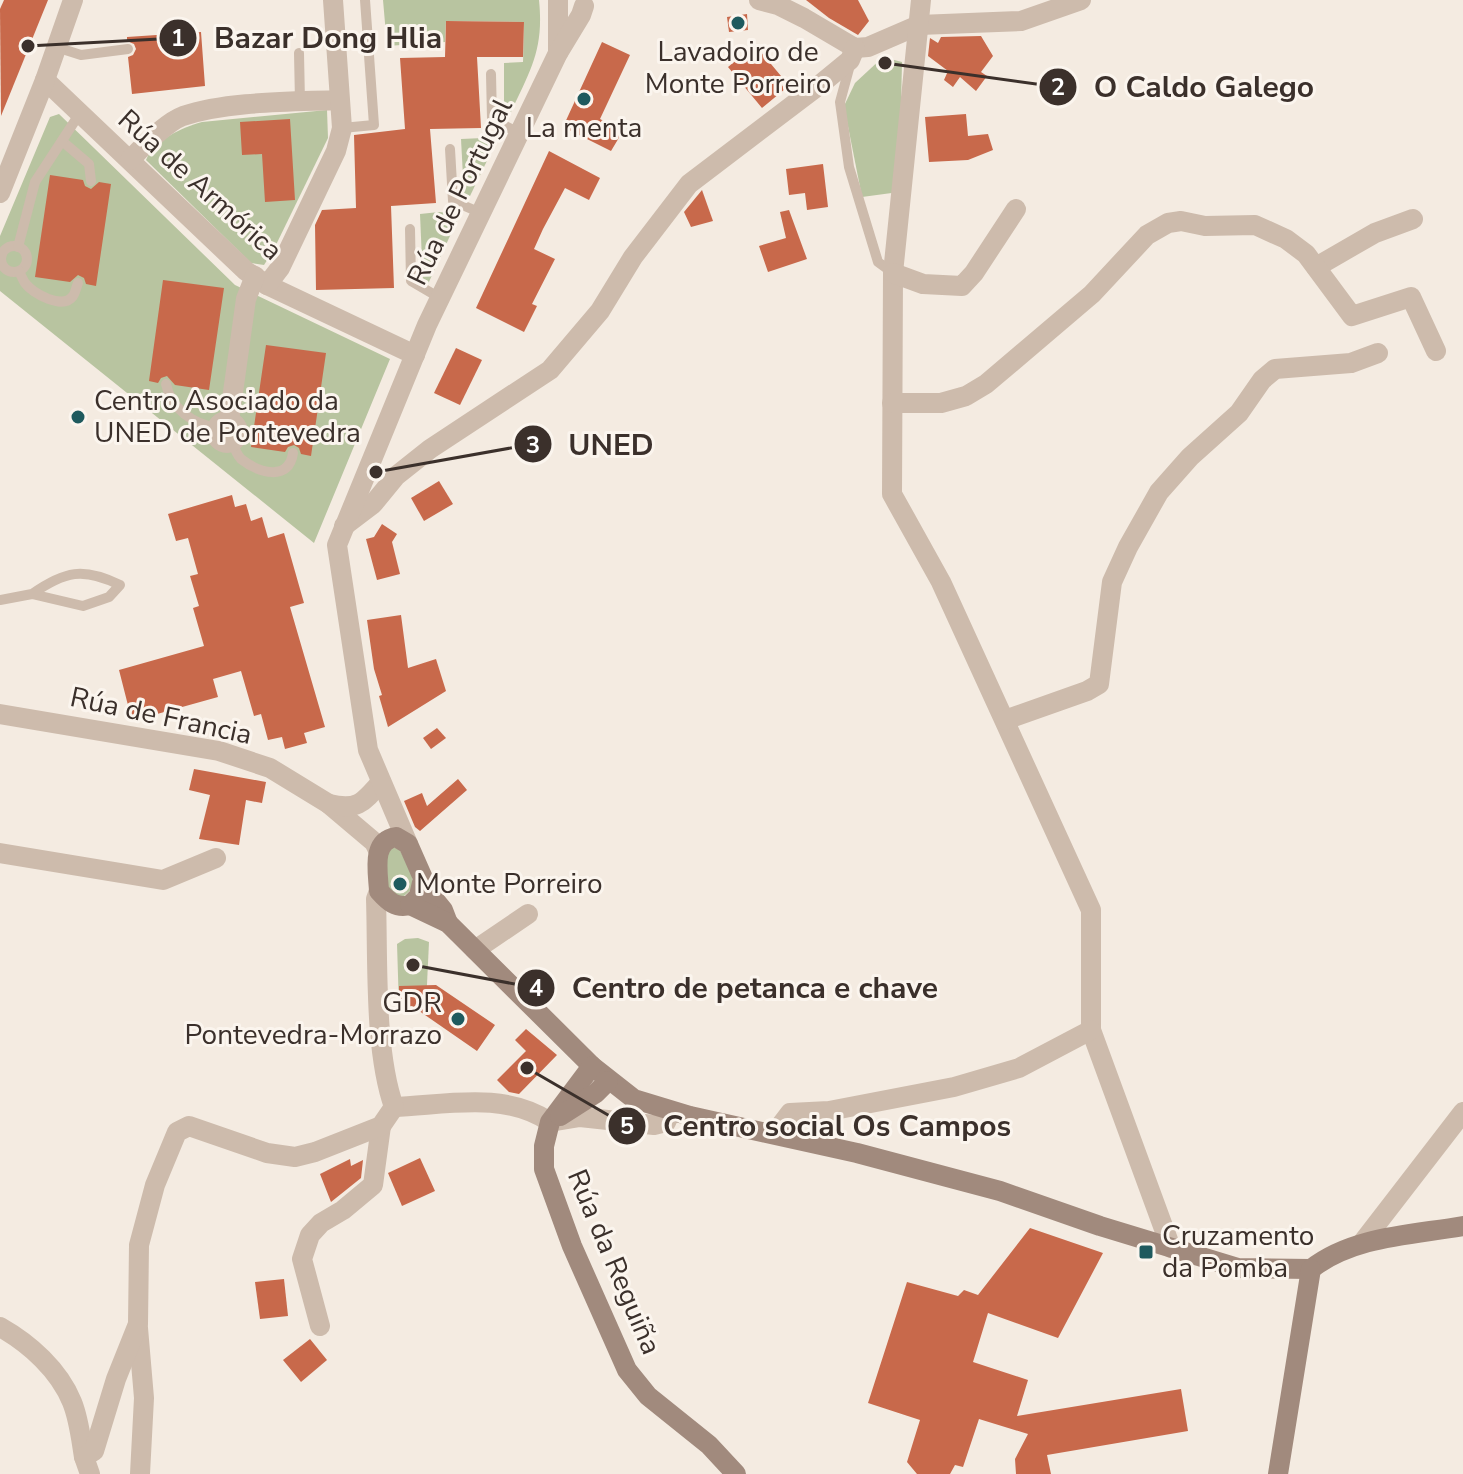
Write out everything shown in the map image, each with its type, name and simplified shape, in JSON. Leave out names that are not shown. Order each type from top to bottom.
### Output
[{"type":"street","points":[[0,193],[73,0]]},
{"type":"street","points":[[226,430],[246,299],[261,280],[280,268],[336,151],[342,128],[333,0]]},
{"type":"street","points":[[559,0],[569,6],[588,3]]},
{"type":"street","name":"Rúa de Portugal","points":[[558,53],[559,0]]},
{"type":"street","points":[[759,0],[778,5],[855,48],[868,47],[919,25],[1021,21],[1081,0]]},
{"type":"street","points":[[921,0],[893,273],[892,494],[941,582],[1091,910],[1091,1030],[1171,1248]]},
{"type":"street","name":"Rúa de Portugal","points":[[408,844],[368,750],[337,545],[440,298],[558,53],[588,3]]},
{"type":"street","points":[[344,526],[373,504],[396,476],[430,449],[550,370],[591,323],[633,257],[689,184],[822,83],[850,60],[855,48]]},
{"type":"street","name":"Rúa de Armórica","points":[[45,80],[261,280],[415,355]]},
{"type":"street","points":[[130,160],[180,117],[244,105],[339,100]]},
{"type":"street","points":[[893,273],[923,284],[962,286],[1016,209]]},
{"type":"street","points":[[1316,267],[1375,233],[1413,219]]},
{"type":"street","points":[[892,403],[941,403],[966,396],[986,384],[1092,294],[1147,235],[1168,223],[1181,221],[1205,226],[1255,225],[1286,239],[1306,254],[1352,316],[1411,297],[1436,351]]},
{"type":"street","points":[[1005,720],[1099,684],[1112,582],[1128,547],[1159,492],[1190,457],[1239,413],[1262,380],[1275,369],[1351,363],[1378,353]]},
{"type":"street","name":"Rúa de Francia","points":[[0,714],[219,751],[270,768],[329,804],[374,842],[378,850]]},
{"type":"street","points":[[329,804],[353,807],[366,799],[381,782]]},
{"type":"street","points":[[394,1107],[386,1085],[376,899],[379,891],[378,850],[391,837],[408,844],[448,923],[592,1066],[634,1099],[671,1111],[1000,1191],[1100,1226],[1238,1268],[1311,1269]]},
{"type":"street","points":[[0,853],[163,880],[216,858]]},
{"type":"street","points":[[410,905],[419,896],[423,878]]},
{"type":"street","points":[[379,891],[395,905],[410,905],[448,923]]},
{"type":"street","points":[[475,950],[528,914]]},
{"type":"street","points":[[774,1134],[790,1113],[829,1111],[954,1087],[1019,1068],[1091,1030]]},
{"type":"street","name":"Rúa da Reguiña","points":[[592,1066],[550,1122],[544,1146],[544,1169],[572,1246],[627,1370],[648,1396],[709,1445],[736,1474]]},
{"type":"street","points":[[550,1122],[596,1093],[608,1081]]},
{"type":"street","points":[[394,1107],[483,1101],[515,1106],[550,1122],[580,1117],[654,1125],[666,1122],[671,1111]]},
{"type":"street","points":[[320,1326],[302,1259],[310,1235],[321,1223],[343,1210],[373,1185],[381,1126],[394,1107]]},
{"type":"street","points":[[1362,1243],[1461,1118]]},
{"type":"street","points":[[140,1474],[144,1398],[138,1324],[139,1245],[155,1185],[173,1138],[180,1129],[195,1127],[267,1153],[295,1157],[381,1126]]},
{"type":"street","points":[[1278,1474],[1311,1269],[1325,1257],[1362,1243],[1463,1226]]},
{"type":"street","points":[[87,1466],[138,1324]]},
{"type":"street","points":[[0,1327],[41,1358],[66,1390],[73,1405],[87,1466]]},
{"type":"lane","points":[[342,128],[374,125],[365,0]]},
{"type":"lane","points":[[56,47],[81,55],[128,49]]},
{"type":"lane","points":[[855,48],[840,102],[840,117],[849,167],[878,262],[893,273]]},
{"type":"lane","points":[[299,53],[300,102]]},
{"type":"lane","points":[[491,74],[492,119],[519,133]]},
{"type":"lane","points":[[18,247],[35,182],[80,113]]},
{"type":"lane","points":[[62,141],[89,164],[91,181]]},
{"type":"lane","points":[[450,149],[453,201],[481,213]]},
{"type":"lane","points":[[410,229],[411,281],[440,298]]},
{"type":"lane","points":[[18,247],[26,257],[25,265],[19,271],[7,270],[1,259],[6,248],[18,247]]},
{"type":"lane","points":[[19,271],[26,285],[35,293],[55,301],[66,301],[72,297],[78,283]]},
{"type":"lane","points":[[166,384],[169,397],[177,408],[200,425],[226,430],[239,458],[270,473],[286,469],[292,463],[293,453]]},
{"type":"lane","points":[[0,600],[32,594],[50,582],[73,573],[99,575],[120,585],[109,597],[83,606],[32,594]]},
{"type":"green space","points":[[383,0],[539,0],[538,46],[511,112],[504,110],[504,63],[523,62],[524,22],[446,21],[445,42],[387,46]]},
{"type":"green space","points":[[883,57],[902,62],[899,192],[862,197],[844,106],[855,83]]},
{"type":"green space","points":[[327,110],[328,138],[264,265],[251,263],[146,160],[162,141],[202,122]]},
{"type":"green space","points":[[59,114],[235,285],[390,359],[314,543],[0,291],[0,236],[50,117]]},
{"type":"green space","points":[[461,139],[497,140],[470,196],[464,195]]},
{"type":"green space","points":[[420,214],[460,214],[428,284],[423,283]]},
{"type":"green space","points":[[393,847],[400,850],[412,875],[413,888],[404,896],[397,897],[388,889],[386,855]]},
{"type":"green space","points":[[418,938],[429,942],[426,1005],[399,1007],[397,944],[405,939]]},
{"type":"building","points":[[4,0],[48,0],[1,116],[0,9]]},
{"type":"building","points":[[806,0],[858,0],[869,21],[858,35]]},
{"type":"building","name":"Lavadoiro de Monte Porreiro","points":[[747,14],[748,30],[729,32],[727,17]]},
{"type":"building","points":[[446,21],[524,22],[523,57],[477,57],[481,128],[430,129],[436,203],[391,206],[394,288],[316,290],[315,225],[322,210],[356,208],[354,135],[405,129],[400,58],[445,57]]},
{"type":"building","points":[[201,32],[205,86],[132,94],[128,57],[136,49],[127,37]]},
{"type":"building","points":[[981,36],[993,56],[981,72],[987,76],[976,91],[960,77],[953,87],[944,80],[948,71],[928,56],[930,38],[938,43],[941,37]]},
{"type":"building","points":[[602,42],[630,55],[600,119],[623,131],[611,151],[563,127]]},
{"type":"building","points":[[755,45],[781,76],[777,79],[785,89],[762,108],[728,67]]},
{"type":"building","points":[[966,114],[968,136],[988,134],[993,150],[968,160],[929,162],[925,117]]},
{"type":"building","points":[[290,119],[295,200],[265,202],[262,154],[242,155],[240,122]]},
{"type":"building","points":[[549,151],[600,178],[589,200],[565,188],[543,229],[534,249],[555,259],[532,304],[537,306],[524,332],[476,308]]},
{"type":"building","points":[[823,164],[828,207],[807,210],[805,193],[789,195],[786,169]]},
{"type":"building","points":[[50,175],[83,180],[85,186],[91,189],[99,182],[111,184],[96,286],[86,284],[84,278],[78,275],[70,282],[35,277]]},
{"type":"building","points":[[702,190],[713,221],[691,227],[684,212]]},
{"type":"building","points":[[789,210],[807,259],[768,272],[759,246],[786,238],[780,212]]},
{"type":"building","points":[[163,280],[224,288],[209,390],[175,385],[167,376],[158,383],[149,381]]},
{"type":"building","points":[[266,345],[326,353],[311,456],[301,454],[294,445],[285,452],[251,447]]},
{"type":"building","points":[[456,348],[482,360],[460,405],[434,393]]},
{"type":"building","points":[[439,481],[453,504],[424,521],[411,498]]},
{"type":"building","points":[[232,495],[235,507],[246,504],[251,521],[262,517],[268,538],[284,533],[304,603],[290,607],[325,727],[304,733],[307,743],[285,749],[282,737],[268,740],[261,714],[254,716],[241,671],[213,679],[218,697],[132,721],[119,670],[204,646],[193,608],[199,606],[190,576],[198,574],[188,538],[176,541],[168,514]]},
{"type":"building","points":[[382,524],[397,534],[392,542],[400,574],[377,580],[366,539],[374,537]]},
{"type":"building","points":[[401,615],[408,668],[436,659],[446,691],[388,727],[379,696],[382,695],[374,669],[367,620]]},
{"type":"building","points":[[437,728],[446,738],[431,749],[423,738]]},
{"type":"building","points":[[194,769],[266,782],[262,803],[246,800],[239,845],[199,839],[210,795],[189,790]]},
{"type":"building","points":[[458,779],[467,790],[420,831],[415,827],[404,801],[422,793],[427,806]]},
{"type":"building","name":"GDR Pontevedra-Morrazo","points":[[436,985],[495,1025],[477,1051],[412,1006],[399,1007],[399,986]]},
{"type":"building","points":[[526,1029],[557,1055],[519,1094],[509,1092],[497,1080],[526,1051],[515,1040]]},
{"type":"building","points":[[420,1158],[435,1191],[402,1206],[388,1173]]},
{"type":"building","points":[[350,1159],[351,1166],[363,1160],[361,1178],[331,1202],[320,1174]]},
{"type":"building","points":[[1030,1228],[1103,1253],[1058,1338],[988,1313],[973,1362],[1028,1380],[1017,1416],[1181,1389],[1188,1431],[1047,1455],[1051,1474],[1016,1474],[1015,1459],[1028,1434],[979,1419],[963,1467],[955,1465],[950,1474],[917,1474],[907,1462],[920,1420],[868,1403],[907,1282],[958,1296],[964,1290],[978,1295]]},
{"type":"building","points":[[284,1279],[288,1316],[260,1319],[255,1282]]},
{"type":"building","points":[[310,1339],[327,1360],[301,1382],[283,1360]]},
{"type":"place","name":"Lavadoiro de Monte Porreiro","points":[[738,23]]},
{"type":"place","name":"Bazar Dong Hlia","points":[[28,46]]},
{"type":"place","name":"O Caldo Galego","points":[[885,63]]},
{"type":"place","name":"La menta","points":[[584,99]]},
{"type":"place","name":"Centro Asociado da UNED de Pontevedra","points":[[78,417]]},
{"type":"place","name":"UNED","points":[[376,472]]},
{"type":"place","name":"Monte Porreiro","points":[[400,884]]},
{"type":"place","name":"Centro de petanca e chave","points":[[413,965]]},
{"type":"place","name":"GDR Pontevedra-Morrazo","points":[[458,1019]]},
{"type":"place","name":"Centro social Os Campos","points":[[527,1068]]},
{"type":"place","name":"Cruzamento da Pomba","points":[[1146,1252]]}]
